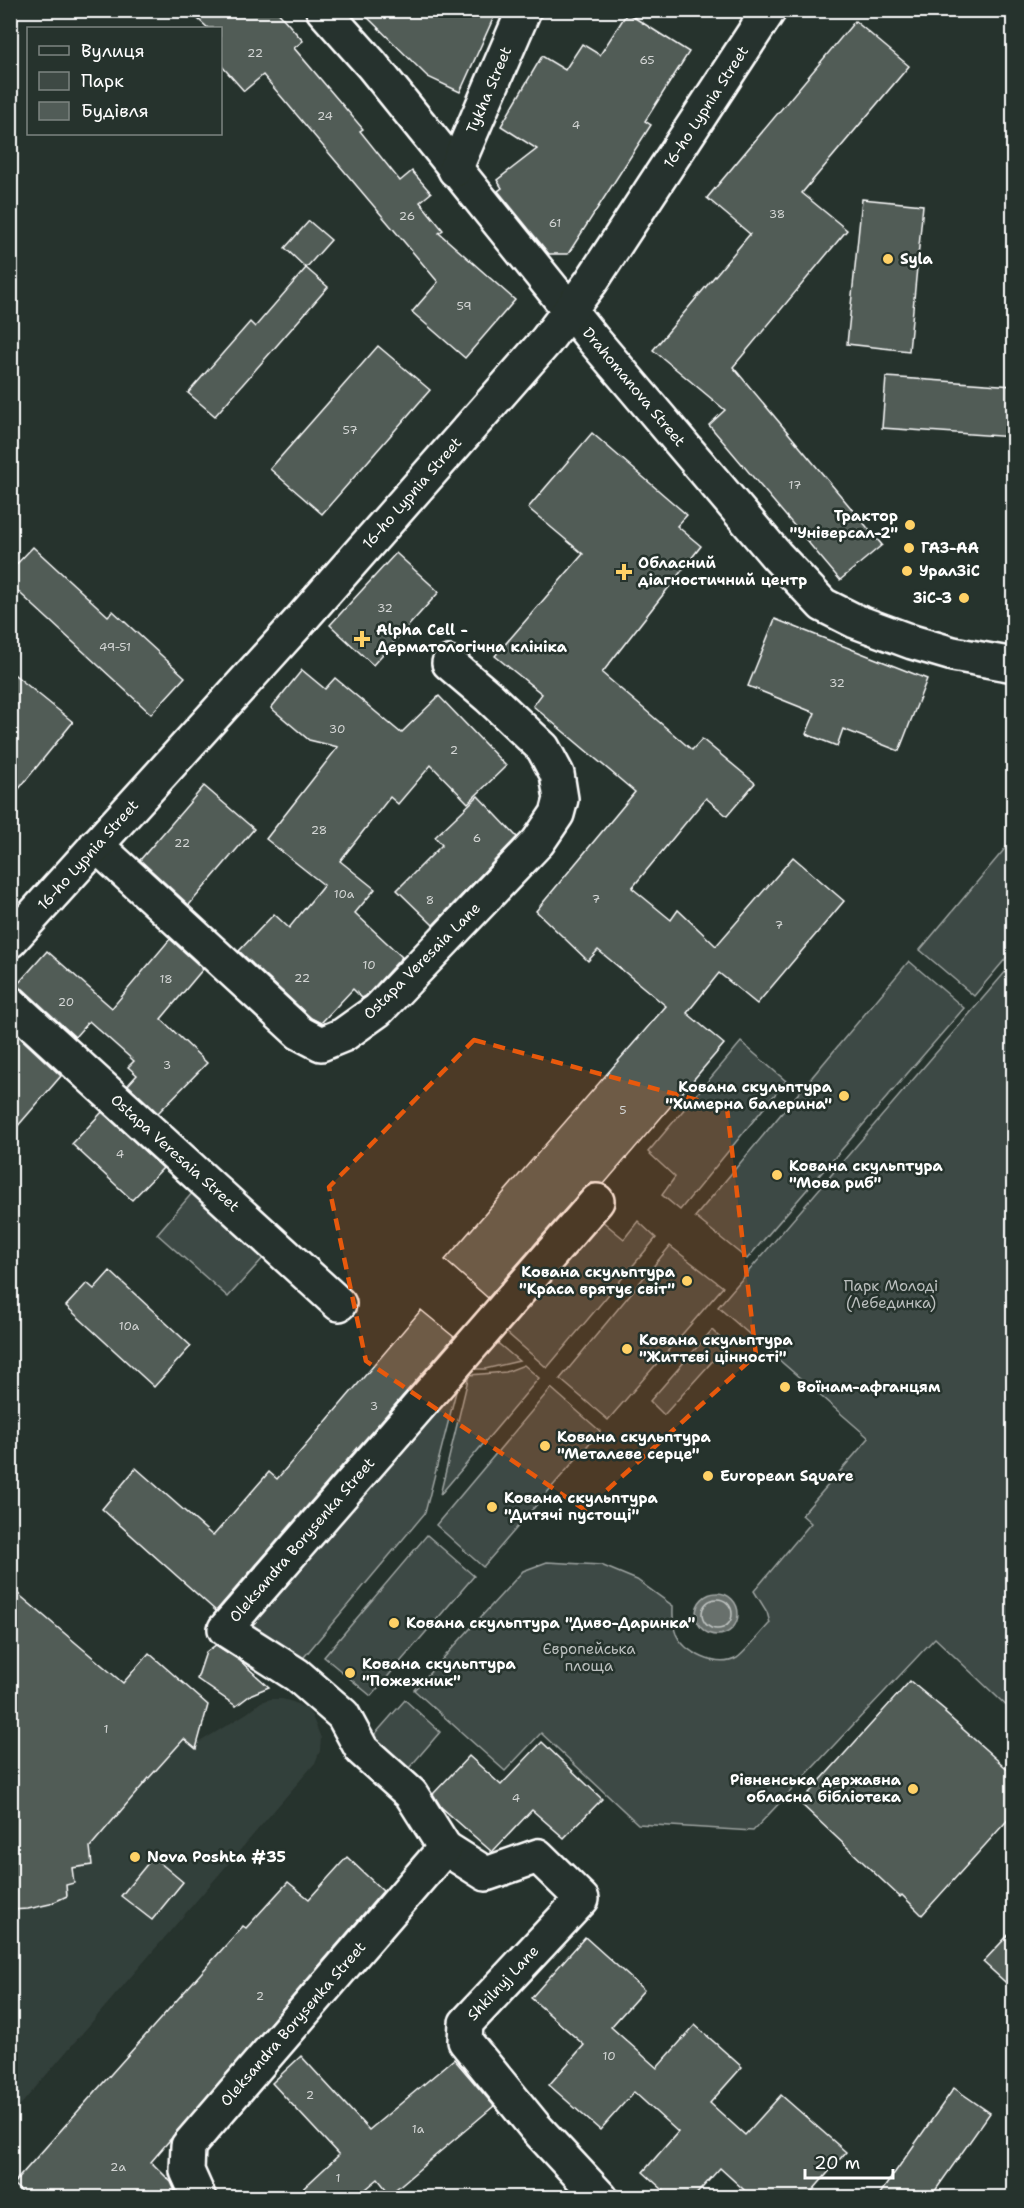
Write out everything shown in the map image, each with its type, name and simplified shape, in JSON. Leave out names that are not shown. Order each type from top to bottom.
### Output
[{"type":"street","name":"Drahomanova Street","points":[[323,10],[372,65],[570,310],[776,555],[823,605],[855,621],[912,642],[953,654],[1014,664]]},
{"type":"street","name":"Tykha Street","points":[[455,170],[524,10]]},
{"type":"street","name":"16-ho Lypnia Street","points":[[10,941],[298,623],[546,341],[591,282],[769,10]]},
{"type":"street","name":"Ostapa Veresaia Lane","points":[[96,845],[300,1033],[321,1044],[343,1035],[378,1010],[440,947],[538,842],[557,814],[561,799],[557,774],[543,748],[449,663]]},
{"type":"street","name":"Ostapa Veresaia Street","points":[[10,1003],[339,1304]]},
{"type":"street","name":"Oleksandra Borysenka Street","points":[[199,2198],[195,2194],[187,2171],[188,2146],[445,1848],[411,1794],[362,1750],[357,1737],[343,1715],[297,1675],[225,1629],[597,1202]]},
{"type":"street","name":"Shkilnyj Lane","points":[[445,1848],[486,1874],[538,1856],[582,1899],[466,2022],[465,2041],[536,2127],[601,2198]]},
{"type":"highlighted area","points":[[474,1040],[727,1108],[756,1355],[585,1510],[366,1361],[329,1187]]},
{"type":"shaded area","points":[[271,1699],[293,1702],[307,1709],[312,1716],[321,1738],[320,1751],[315,1763],[11,2116],[11,1886],[73,1883],[72,1868],[91,1865],[90,1847],[184,1739],[193,1746],[261,1702]]},
{"type":"green space","points":[[1013,839],[1013,950],[974,996],[920,950]]},
{"type":"green space","points":[[909,961],[964,1008],[747,1259],[695,1217]]},
{"type":"green space","points":[[1013,963],[1013,1712],[935,1638],[753,1831],[638,1824],[541,1733],[505,1771],[414,1690],[523,1571],[547,1562],[601,1565],[637,1580],[673,1606],[674,1627],[680,1641],[694,1653],[720,1662],[737,1658],[770,1623],[767,1612],[754,1591],[811,1523],[802,1515],[869,1438],[718,1307]]},
{"type":"green space","points":[[741,1042],[786,1081],[680,1210],[662,1195],[675,1177],[648,1152]]},
{"type":"green space","points":[[193,1192],[265,1256],[228,1297],[157,1234]]},
{"type":"green space","points":[[596,1216],[624,1239],[638,1221],[656,1238],[547,1368],[498,1325]]},
{"type":"green space","points":[[670,1246],[723,1287],[608,1420],[560,1379]]},
{"type":"green space","points":[[712,1330],[727,1345],[664,1415],[650,1401]]},
{"type":"green space","points":[[488,1335],[519,1361],[485,1369],[471,1369],[480,1359]]},
{"type":"green space","points":[[524,1365],[539,1378],[440,1495],[469,1375],[506,1372]]},
{"type":"green space","points":[[461,1372],[425,1513],[299,1663],[241,1620]]},
{"type":"green space","points":[[551,1388],[600,1431],[483,1567],[436,1525]]},
{"type":"green space","points":[[427,1535],[474,1576],[371,1696],[324,1657]]},
{"type":"green space","points":[[405,1700],[440,1732],[403,1775],[368,1742]]},
{"type":"water","points":[[717,1593],[732,1599],[738,1614],[732,1629],[717,1635],[702,1629],[696,1614],[702,1599]]},
{"type":"building","points":[[188,10],[276,10],[303,41],[294,48],[363,129],[360,131],[400,181],[412,171],[431,193],[420,202],[443,230],[439,233],[515,300],[465,358],[412,312],[438,282],[263,75],[244,91],[222,66],[222,27],[207,27]]},
{"type":"building","points":[[360,10],[497,10],[460,92],[428,77]]},
{"type":"building","points":[[627,13],[689,52],[645,121],[651,125],[568,254],[549,254],[498,191],[502,188],[497,180],[537,149],[501,126],[542,56],[565,70],[582,44],[600,55]]},
{"type":"building","points":[[855,21],[909,66],[802,193],[847,230],[733,367],[882,545],[840,580],[709,425],[725,410],[653,350],[750,234],[707,198]]},
{"type":"building","points":[[862,199],[923,205],[909,351],[847,344]]},
{"type":"building","points":[[309,221],[331,240],[306,268],[285,248]]},
{"type":"building","points":[[306,268],[328,287],[215,416],[188,393],[250,322],[255,327]]},
{"type":"building","points":[[378,346],[430,390],[322,514],[270,469]]},
{"type":"building","points":[[886,377],[1014,386],[1014,437],[882,428]]},
{"type":"building","points":[[592,433],[687,515],[677,526],[701,546],[602,673],[692,750],[702,739],[755,783],[727,816],[706,798],[632,888],[671,920],[678,910],[716,946],[793,857],[844,901],[757,1004],[719,973],[687,1013],[724,1044],[604,1184],[591,1183],[583,1189],[488,1298],[445,1260],[666,1006],[598,950],[588,961],[536,911],[635,792],[533,706],[542,694],[495,656],[583,554],[528,508]]},
{"type":"building","points":[[33,547],[108,616],[113,611],[185,677],[151,714],[10,584],[10,571]]},
{"type":"building","points":[[396,553],[439,592],[373,665],[330,625]]},
{"type":"building","points":[[775,619],[927,679],[899,751],[843,729],[837,746],[806,734],[815,713],[748,686]]},
{"type":"building","points":[[302,670],[325,689],[335,678],[401,733],[439,696],[506,766],[468,803],[431,765],[398,804],[390,797],[340,861],[375,889],[355,913],[402,957],[366,996],[362,998],[353,989],[321,1023],[311,1018],[239,951],[274,914],[289,928],[324,885],[266,839],[338,747],[309,740],[271,708]]},
{"type":"building","points":[[10,671],[73,722],[10,800]]},
{"type":"building","points":[[204,786],[254,829],[189,905],[140,860]]},
{"type":"building","points":[[478,796],[517,837],[433,925],[397,890],[442,845],[435,837]]},
{"type":"building","points":[[170,939],[203,969],[161,1019],[207,1063],[158,1113],[128,1085],[137,1075],[128,1067],[134,1061],[89,1021],[75,1037],[23,989],[16,986],[47,951],[112,1008]]},
{"type":"building","points":[[13,1031],[61,1076],[10,1135],[10,1034]]},
{"type":"building","points":[[102,1112],[163,1168],[132,1200],[72,1144]]},
{"type":"building","points":[[110,1271],[191,1346],[154,1387],[66,1306],[87,1283],[94,1289]]},
{"type":"building","points":[[421,1310],[454,1337],[216,1611],[102,1509],[136,1468],[213,1536],[269,1472],[277,1479]]},
{"type":"building","points":[[10,1587],[123,1683],[149,1653],[208,1705],[196,1749],[184,1739],[148,1779],[90,1847],[92,1865],[72,1868],[74,1883],[66,1885],[67,1896],[50,1904],[10,1910]]},
{"type":"building","points":[[216,1645],[239,1660],[269,1687],[252,1694],[236,1706],[197,1679],[206,1652]]},
{"type":"building","name":"Рівненська державна обласна бібліотека","points":[[910,1681],[946,1711],[945,1713],[1014,1775],[1014,1813],[922,1915],[800,1803]]},
{"type":"building","points":[[542,1742],[602,1799],[564,1838],[532,1810],[492,1852],[441,1807],[433,1794],[469,1756],[501,1785]]},
{"type":"building","points":[[153,1857],[183,1882],[152,1920],[121,1896]]},
{"type":"building","points":[[347,1857],[383,1891],[151,2162],[171,2182],[178,2198],[28,2198],[13,2184],[243,1926],[246,1928],[288,1882],[309,1899]]},
{"type":"building","points":[[1014,1929],[1014,1990],[983,1962]]},
{"type":"building","points":[[585,1937],[644,1990],[611,2027],[657,2068],[695,2025],[742,2067],[710,2103],[745,2135],[781,2095],[846,2152],[806,2198],[753,2198],[720,2168],[693,2198],[672,2198],[643,2172],[678,2132],[634,2092],[600,2130],[549,2085],[584,2045],[531,1998]]},
{"type":"building","points":[[301,2056],[369,2130],[454,2059],[494,2106],[390,2194],[378,2179],[355,2198],[293,2198],[339,2155],[272,2083]]},
{"type":"building","points":[[954,2088],[990,2113],[930,2198],[877,2198]]},
{"type":"place","name":"Syla","points":[[888,259]]},
{"type":"place","name":"Трактор \"Універсал-2\"","points":[[910,525]]},
{"type":"place","name":"ГАЗ-АА","points":[[909,548]]},
{"type":"place","name":"УралЗіС","points":[[907,571]]},
{"type":"place","name":"Обласний діагностичний центр","points":[[624,572]]},
{"type":"place","name":"ЗіС-3","points":[[964,598]]},
{"type":"place","name":"Alpha Cell - Дерматологічна клініка","points":[[362,639]]},
{"type":"place","name":"Кована скульптура \"Химерна балерина\"","points":[[844,1096]]},
{"type":"place","name":"Кована скульптура \"Мова риб\"","points":[[777,1175]]},
{"type":"place","name":"Кована скульптура \"Краса врятує світ\"","points":[[687,1281]]},
{"type":"place","name":"Кована скульптура \"Життєві цінності\"","points":[[627,1349]]},
{"type":"place","name":"Воїнам-афганцям","points":[[785,1387]]},
{"type":"place","name":"Кована скульптура \"Металеве серце\"","points":[[545,1446]]},
{"type":"place","name":"European Square","points":[[708,1476]]},
{"type":"place","name":"Кована скульптура \"Дитячі пустощі\"","points":[[492,1507]]},
{"type":"place","name":"Кована скульптура \"Диво-Даринка\"","points":[[394,1623]]},
{"type":"place","name":"Кована скульптура \"Пожежник\"","points":[[350,1673]]},
{"type":"place","name":"Рівненська державна обласна бібліотека","points":[[913,1789]]},
{"type":"place","name":"Nova Poshta #35","points":[[135,1857]]},
{"type":"park label","name":"Парк Молоді (Лебединка)","points":[[891,1294]]},
{"type":"park label","name":"Європейська площа","points":[[589,1658]]}]
